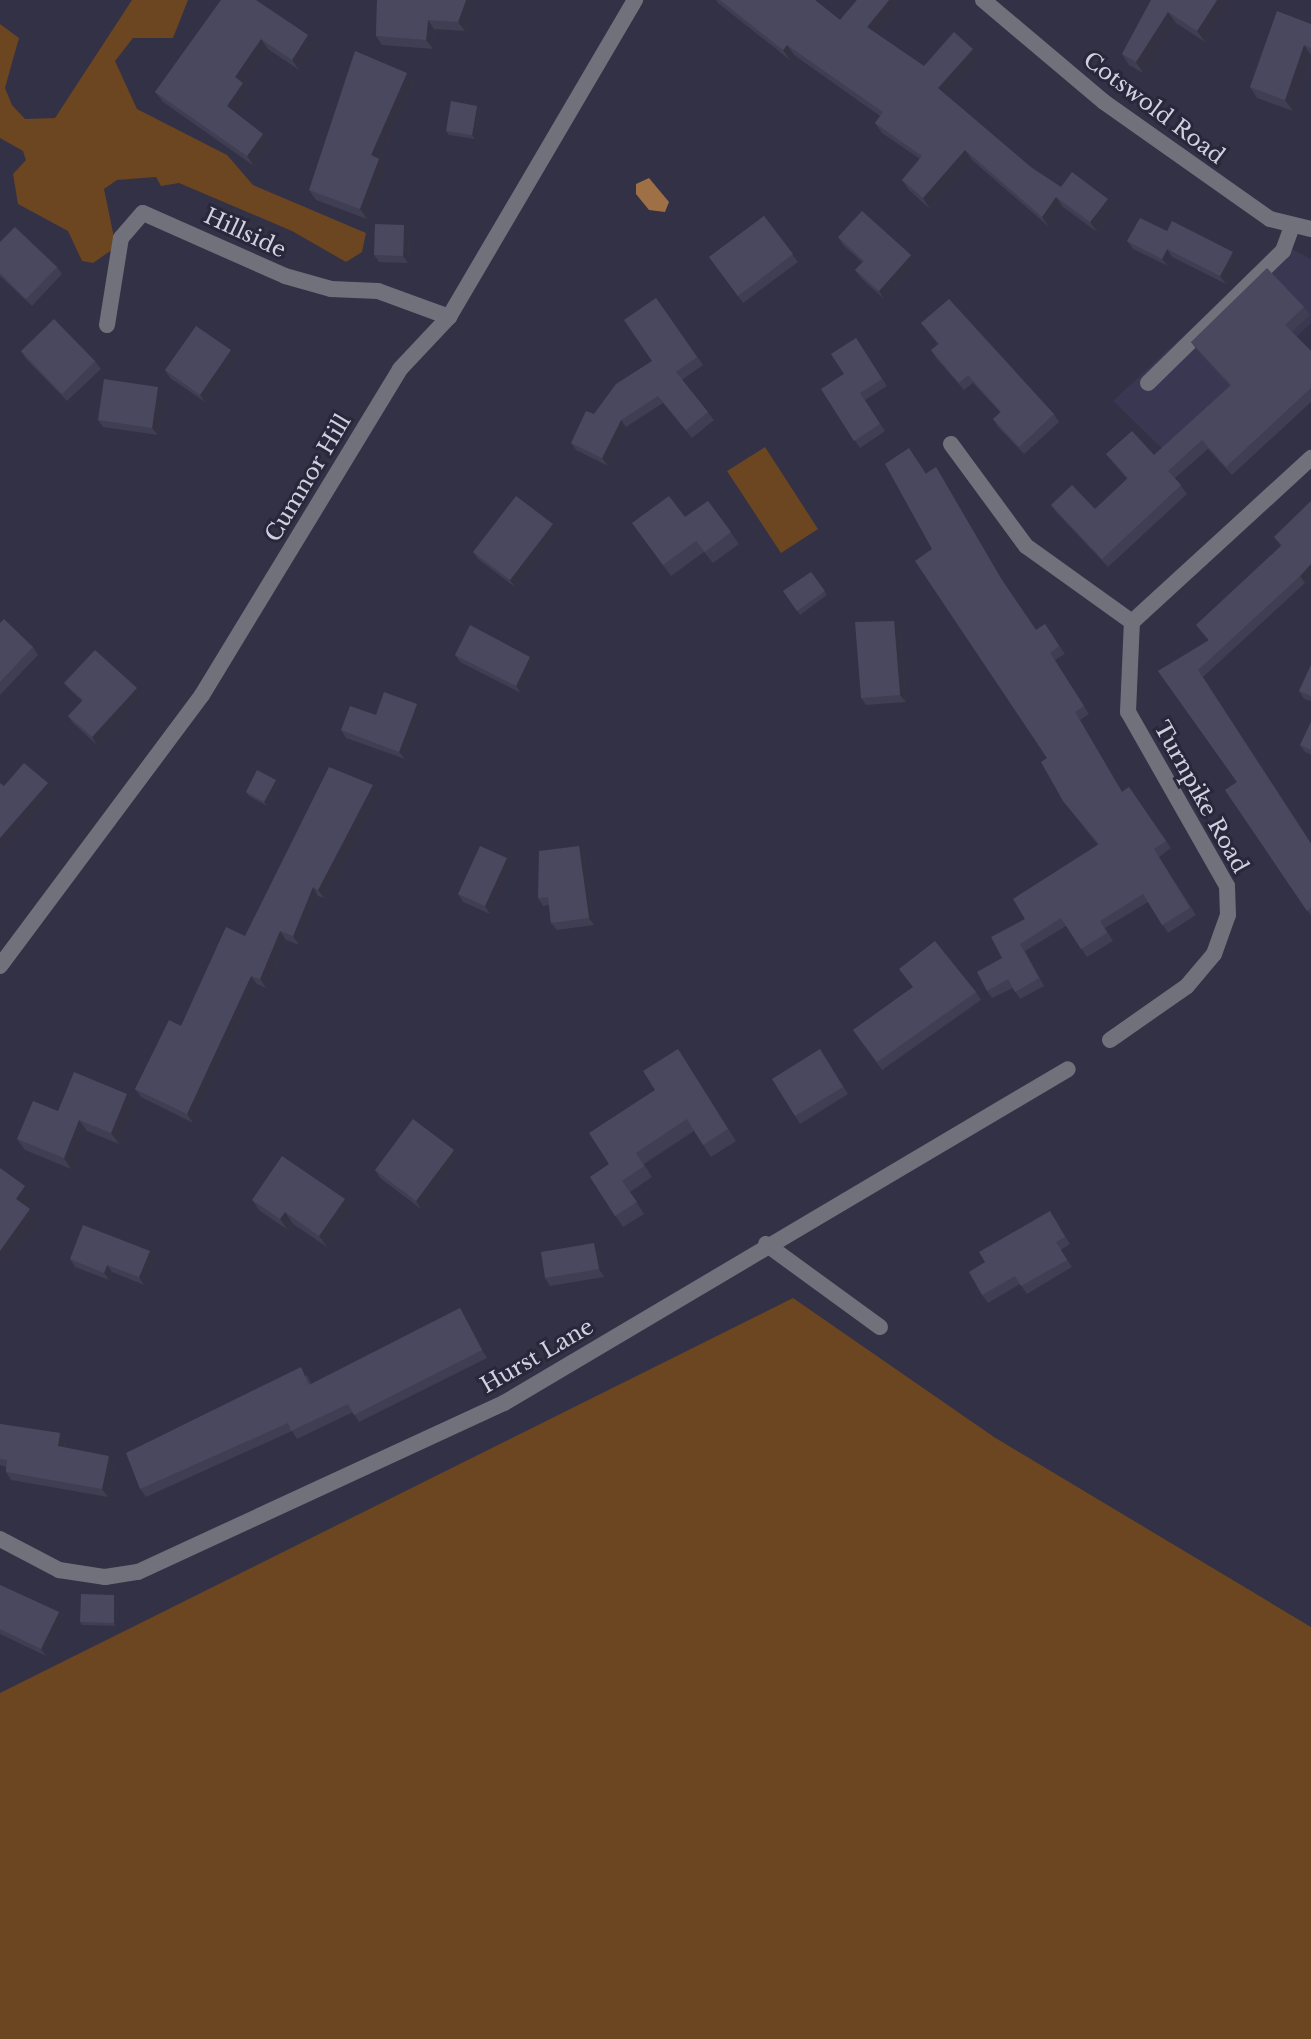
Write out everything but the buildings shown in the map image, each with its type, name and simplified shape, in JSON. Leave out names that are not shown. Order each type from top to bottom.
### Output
[{"type":"street","name":"Cumnor Hill","points":[[0,966],[202,695],[400,369],[449,317],[635,0]]},
{"type":"street","name":"Cotswold Road","points":[[983,0],[1104,102],[1270,219],[1311,229]]},
{"type":"street","name":"Hillside","points":[[107,325],[121,238],[143,213],[285,276],[378,291],[449,317]]},
{"type":"street","points":[[1148,383],[1283,251],[1292,226]]},
{"type":"street","points":[[951,444],[1026,546],[1132,622],[1311,458]]},
{"type":"street","name":"Turnpike Road","points":[[1110,1040],[1187,986],[1214,954],[1228,915],[1227,886],[1128,712],[1132,622]]},
{"type":"street","name":"Hurst Lane","points":[[0,1539],[59,1570],[105,1577],[138,1572],[504,1403],[766,1244],[1068,1069]]},
{"type":"street","points":[[766,1244],[880,1327]]},
{"type":"shaded area","points":[[132,0],[188,0],[173,38],[133,38],[115,61],[137,109],[227,155],[253,185],[366,233],[362,252],[346,262],[292,231],[179,183],[161,186],[156,177],[117,180],[104,189],[116,247],[93,263],[82,261],[68,231],[18,204],[13,174],[26,160],[23,151],[0,138],[0,24],[19,38],[5,88],[12,105],[25,119],[55,118]]},
{"type":"shaded area","points":[[649,178],[669,202],[665,212],[649,210],[636,194],[636,184]]},
{"type":"shaded area","points":[[1282,244],[1311,259],[1311,323],[1171,457],[1113,401]]},
{"type":"shaded area","points":[[765,447],[818,529],[781,553],[727,471]]},
{"type":"shaded area","points":[[793,1298],[994,1437],[1311,1627],[1311,2039],[0,2039],[0,1693]]}]
